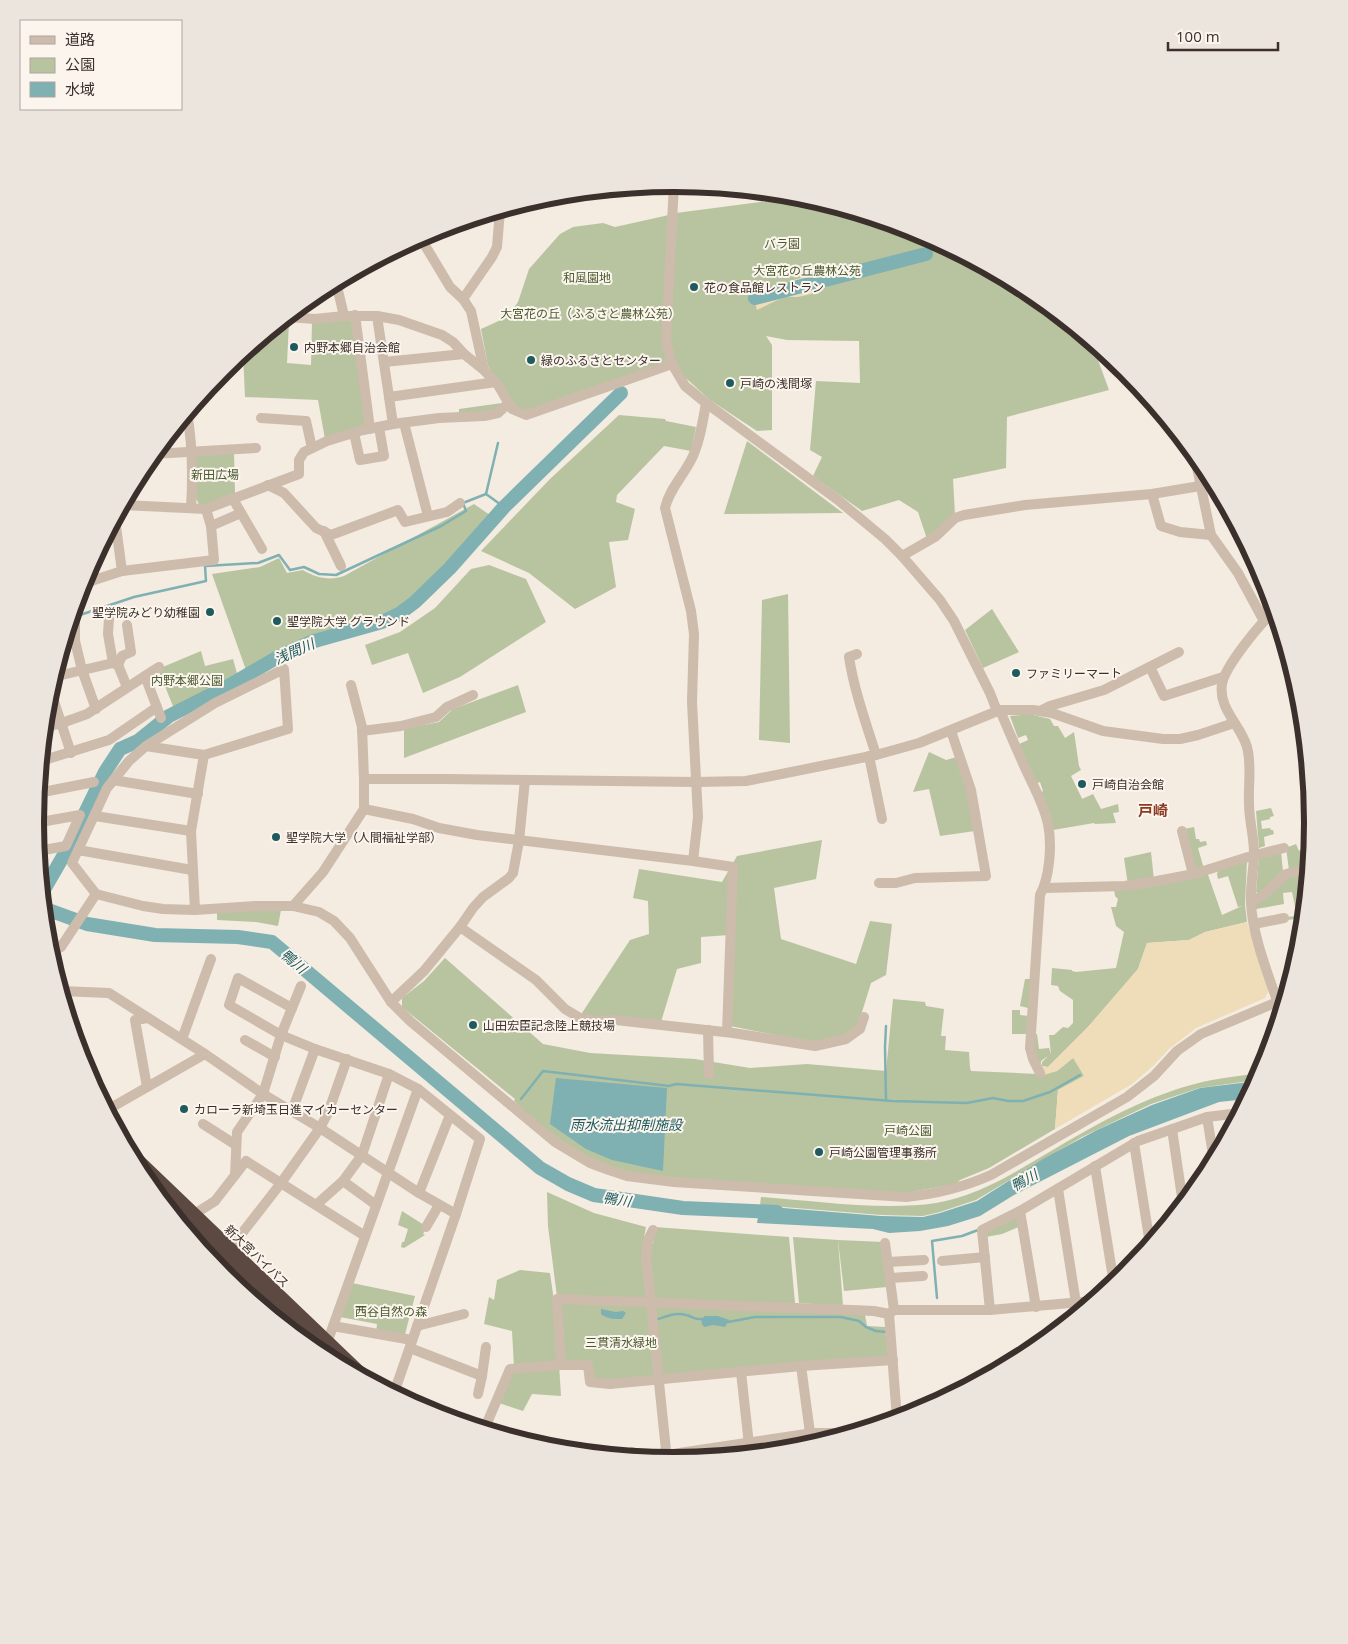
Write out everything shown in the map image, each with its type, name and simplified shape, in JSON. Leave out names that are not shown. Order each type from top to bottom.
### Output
[{"type":"highway","name":"新大宮バイパス","points":[[187,1222],[229,1250],[305,1333]]},
{"type":"highway","name":"新大宮バイパス","points":[[187,1222],[239,1278]]},
{"type":"street","points":[[674,192],[666,341],[672,364],[684,386],[838,500],[885,539],[940,600],[954,621],[990,693],[1048,822],[1050,838],[1048,868],[1044,888],[1040,895],[1030,1028],[1030,1053],[1040,1073]]},
{"type":"street","points":[[463,299],[492,258],[497,246],[499,216]]},
{"type":"street","points":[[424,244],[450,287],[463,299],[471,311],[484,370]]},
{"type":"street","points":[[337,290],[349,315],[375,428],[384,456],[360,460],[354,433]]},
{"type":"street","points":[[298,316],[315,319],[349,315],[377,316],[399,320],[442,335],[453,342],[496,382],[512,409],[526,415],[672,364]]},
{"type":"street","points":[[377,316],[393,424]]},
{"type":"street","points":[[384,362],[464,354]]},
{"type":"street","points":[[389,397],[496,382]]},
{"type":"street","points":[[129,505],[206,509],[298,474],[299,460],[304,452],[327,441],[393,424],[439,418],[484,416],[498,413],[510,403]]},
{"type":"street","points":[[693,861],[698,817],[692,702],[694,634],[691,611],[665,508],[667,499],[692,457],[704,419],[706,403]]},
{"type":"street","points":[[261,418],[306,421],[312,448]]},
{"type":"street","points":[[188,421],[193,452],[191,508]]},
{"type":"street","points":[[404,423],[428,516]]},
{"type":"street","points":[[163,453],[256,448]]},
{"type":"street","points":[[1197,471],[1211,535],[1269,613]]},
{"type":"street","points":[[268,485],[284,493],[316,528],[331,535],[398,510],[405,522],[447,512],[460,503]]},
{"type":"street","points":[[902,556],[935,537],[955,518],[964,515],[1025,506],[1152,494],[1200,486]]},
{"type":"street","points":[[1152,494],[1161,526],[1180,532],[1211,535]]},
{"type":"street","points":[[233,499],[262,549]]},
{"type":"street","points":[[92,580],[122,570],[214,560],[211,526],[206,509]]},
{"type":"street","points":[[211,526],[241,513]]},
{"type":"street","points":[[116,529],[122,570]]},
{"type":"street","points":[[324,531],[341,566]]},
{"type":"street","points":[[146,746],[204,755],[288,729],[284,669],[215,703],[146,746],[129,761],[113,780],[107,788],[72,863],[96,894],[162,909],[195,910],[256,906],[293,906],[311,909],[334,921],[350,938],[391,1002],[410,1021],[555,1142],[599,1167],[627,1176],[674,1182],[906,1197],[943,1192],[969,1185],[991,1175],[1127,1097],[1154,1076],[1177,1051],[1201,1034],[1277,1002],[1254,924],[1251,902],[1254,855],[1249,805],[1249,762],[1246,746],[1221,695],[1223,678],[1230,666],[1270,615]]},
{"type":"street","points":[[109,618],[108,634],[115,664],[127,687]]},
{"type":"street","points":[[61,676],[115,664],[122,656],[131,652],[127,625]]},
{"type":"street","points":[[75,626],[75,641],[82,670],[96,709]]},
{"type":"street","points":[[1039,711],[1104,690],[1179,652]]},
{"type":"street","points":[[857,654],[849,657],[850,664],[872,755],[882,819]]},
{"type":"street","points":[[52,725],[88,714],[159,667]]},
{"type":"street","points":[[1150,667],[1164,696],[1223,678]]},
{"type":"street","points":[[145,676],[161,718]]},
{"type":"street","points":[[293,906],[323,872],[364,809],[362,731],[351,685]]},
{"type":"street","points":[[362,731],[401,726],[436,718],[447,707],[473,695]]},
{"type":"street","points":[[55,704],[70,753]]},
{"type":"street","points":[[47,759],[109,740],[157,707]]},
{"type":"street","points":[[364,779],[746,781],[872,755],[919,743],[998,711],[1039,711],[1052,713],[1102,731],[1163,739],[1180,739],[1198,735],[1234,723]]},
{"type":"street","points":[[879,882],[896,882],[915,878],[986,876],[971,790],[951,731]]},
{"type":"street","points":[[195,910],[191,830],[204,755]]},
{"type":"street","points":[[113,780],[198,794]]},
{"type":"street","points":[[391,1002],[424,971],[483,897],[509,878],[513,872],[519,841],[525,780]]},
{"type":"street","points":[[45,792],[94,782]]},
{"type":"street","points":[[364,809],[413,819],[438,828],[519,841],[734,867],[727,1032]]},
{"type":"street","points":[[44,821],[80,815],[66,846],[45,850]]},
{"type":"street","points":[[95,816],[191,830]]},
{"type":"street","points":[[1182,832],[1193,874]]},
{"type":"street","points":[[1044,888],[1125,886],[1193,874],[1254,855],[1284,848]]},
{"type":"street","points":[[78,850],[192,870]]},
{"type":"street","points":[[1251,902],[1262,896],[1286,874],[1302,871]]},
{"type":"street","points":[[57,949],[72,932],[96,894]]},
{"type":"street","points":[[1254,924],[1284,918]]},
{"type":"street","points":[[460,927],[536,980],[564,1009],[580,1018],[727,1032],[815,1046],[846,1039],[860,1029],[864,1017]]},
{"type":"street","points":[[182,1039],[211,959]]},
{"type":"street","points":[[292,1008],[238,978],[228,1005],[281,1035],[315,1049],[390,1074],[418,1089],[480,1139],[396,1387]]},
{"type":"street","points":[[235,1175],[237,1132],[263,1094],[281,1035],[301,986]]},
{"type":"street","points":[[67,991],[109,993],[205,1054],[263,1094],[320,1128],[419,1193],[456,1214]]},
{"type":"street","points":[[147,1087],[135,1020],[148,1018]]},
{"type":"street","points":[[708,1030],[709,1074]]},
{"type":"street","points":[[245,1040],[275,1056]]},
{"type":"street","points":[[292,1111],[315,1049]]},
{"type":"street","points":[[112,1107],[205,1054]]},
{"type":"street","points":[[229,1250],[281,1183],[320,1128],[328,1113],[347,1060]]},
{"type":"street","points":[[316,1205],[343,1181],[362,1155],[390,1074]]},
{"type":"street","points":[[325,1347],[418,1089]]},
{"type":"street","points":[[990,1310],[982,1230],[1020,1211],[1134,1143],[1207,1117],[1232,1114]]},
{"type":"street","points":[[419,1193],[450,1115]]},
{"type":"street","points":[[1207,1117],[1212,1149]]},
{"type":"street","points":[[204,1124],[236,1145]]},
{"type":"street","points":[[1172,1129],[1182,1194]]},
{"type":"street","points":[[1134,1143],[1149,1237]]},
{"type":"street","points":[[187,1222],[215,1201],[246,1161],[365,1236]]},
{"type":"street","points":[[1095,1166],[1113,1275]]},
{"type":"street","points":[[343,1181],[376,1205]]},
{"type":"street","points":[[1058,1189],[1076,1303]]},
{"type":"street","points":[[426,1227],[439,1205]]},
{"type":"street","points":[[1020,1211],[1036,1307]]},
{"type":"street","points":[[653,1230],[648,1240],[646,1256],[666,1452]]},
{"type":"street","points":[[885,1243],[890,1278],[892,1360],[896,1411]]},
{"type":"street","points":[[942,1260],[985,1257]]},
{"type":"street","points":[[888,1262],[924,1260]]},
{"type":"street","points":[[890,1278],[923,1276]]},
{"type":"street","points":[[561,1365],[557,1299],[891,1312],[990,1310],[1082,1302]]},
{"type":"street","points":[[417,1326],[464,1314]]},
{"type":"street","points":[[333,1326],[411,1344],[482,1376]]},
{"type":"street","points":[[478,1394],[486,1347]]},
{"type":"street","points":[[487,1424],[510,1369],[588,1365],[590,1382],[610,1384],[801,1366],[892,1360]]},
{"type":"street","points":[[801,1366],[810,1437]]},
{"type":"street","points":[[741,1372],[749,1448]]},
{"type":"street","points":[[696,1451],[810,1433],[828,1433]]},
{"type":"green space","points":[[767,201],[797,204],[877,225],[953,257],[989,276],[1058,322],[1095,353],[1109,390],[1007,417],[1006,468],[953,479],[955,515],[927,539],[918,512],[899,500],[862,511],[813,476],[822,457],[810,450],[816,381],[860,383],[859,341],[787,340],[766,336],[772,345],[772,430],[757,431],[710,400],[678,371],[670,340],[676,213]]},
{"type":"green space","name":"大宮花の丘（ふるさと農林公苑）","points":[[669,215],[663,327],[667,363],[526,412],[516,409],[488,366],[481,329],[503,319],[511,312],[518,302],[529,269],[560,234],[573,227],[603,223],[615,227]]},
{"type":"green space","points":[[353,318],[366,425],[325,439],[318,400],[245,397],[243,362],[289,323],[287,363],[311,365],[312,322]]},
{"type":"green space","points":[[502,403],[492,413],[459,415],[459,409]]},
{"type":"green space","points":[[619,415],[665,419],[666,421],[696,427],[691,451],[664,446],[617,495],[616,502],[635,509],[628,540],[609,542],[616,587],[575,609],[529,573],[481,551],[550,479]]},
{"type":"green space","points":[[747,441],[843,513],[724,514]]},
{"type":"green space","name":"新田広場","points":[[234,453],[235,493],[204,505],[199,504],[196,499],[196,454]]},
{"type":"green space","points":[[474,504],[490,515],[434,579],[395,610],[358,624],[302,640],[246,670],[212,574],[260,567],[279,558],[287,573],[303,570],[323,578],[339,578]]},
{"type":"green space","points":[[489,565],[526,579],[546,622],[460,677],[423,693],[408,653],[372,665],[365,645],[400,632],[435,608],[471,569]]},
{"type":"green space","points":[[788,594],[790,743],[759,740],[762,600]]},
{"type":"green space","points":[[992,609],[1019,652],[983,668],[965,630]]},
{"type":"green space","name":"内野本郷公園","points":[[201,651],[205,666],[233,659],[238,677],[175,711],[158,669]]},
{"type":"green space","points":[[518,685],[526,712],[404,758],[404,729],[439,722],[453,709]]},
{"type":"green space","points":[[1033,715],[1050,719],[1054,726],[1058,726],[1065,738],[1074,732],[1081,770],[1071,776],[1082,799],[1093,794],[1101,809],[1118,804],[1119,812],[1113,813],[1116,823],[1094,823],[1053,830],[1040,793],[1043,791],[1040,782],[1035,784],[1017,745],[1028,740],[1026,735],[1018,738],[1010,716]]},
{"type":"green space","points":[[929,752],[946,760],[957,757],[969,791],[975,831],[940,836],[929,789],[913,792]]},
{"type":"green space","points":[[1271,808],[1274,816],[1261,821],[1262,829],[1270,828],[1274,834],[1264,837],[1265,846],[1259,848],[1256,811]]},
{"type":"green space","points":[[1194,827],[1196,839],[1199,839],[1200,842],[1206,841],[1207,845],[1198,848],[1204,869],[1195,871],[1184,829]]},
{"type":"green space","points":[[822,840],[816,879],[774,888],[781,939],[856,964],[870,921],[892,924],[886,975],[871,983],[858,1025],[845,1035],[816,1043],[730,1026],[729,935],[701,937],[701,963],[677,969],[661,1022],[580,1016],[630,940],[649,934],[648,901],[633,898],[639,869],[722,882],[737,856]]},
{"type":"green space","points":[[1296,844],[1299,851],[1303,849],[1302,869],[1289,870],[1286,848]]},
{"type":"green space","points":[[1281,851],[1283,872],[1260,894],[1256,892],[1259,856]]},
{"type":"green space","points":[[1151,852],[1154,880],[1128,885],[1124,858]]},
{"type":"green space","points":[[1247,860],[1245,905],[1247,922],[1205,932],[1189,940],[1147,943],[1138,969],[1088,1027],[1048,1067],[1042,1066],[1042,1062],[1048,1056],[1041,1061],[1041,1065],[1034,1055],[1033,1034],[1037,1034],[1039,1049],[1049,1048],[1051,1054],[1049,1035],[1054,1035],[1063,1027],[1068,1028],[1073,1023],[1073,1000],[1060,991],[1058,986],[1051,985],[1052,968],[1076,972],[1116,968],[1124,932],[1116,926],[1111,907],[1116,907],[1118,899],[1115,896],[1114,888],[1207,872],[1222,915],[1242,906],[1238,907],[1228,876],[1218,879],[1219,868]]},
{"type":"green space","points":[[1302,875],[1297,916],[1292,892],[1283,893],[1284,904],[1256,909],[1256,904],[1290,876]]},
{"type":"green space","points":[[281,910],[278,926],[256,922],[217,920],[217,912]]},
{"type":"green space","points":[[1297,916],[1295,925],[1295,919],[1287,920],[1286,917]]},
{"type":"green space","name":"戸崎公園","points":[[445,958],[543,1044],[590,1053],[695,1059],[750,1068],[807,1064],[886,1071],[893,999],[925,1002],[926,1006],[944,1009],[941,1036],[946,1036],[945,1050],[969,1052],[971,1071],[1038,1074],[1057,1071],[1074,1057],[1084,1076],[1058,1090],[1055,1129],[989,1168],[960,1180],[956,1184],[905,1193],[635,1175],[593,1159],[557,1138],[524,1111],[514,1101],[515,1099],[402,1007],[402,998],[424,981]]},
{"type":"green space","points":[[1025,979],[1032,979],[1028,1008],[1020,1006]]},
{"type":"green space","points":[[1012,1010],[1020,1010],[1020,1015],[1029,1016],[1028,1034],[1012,1034]]},
{"type":"green space","points":[[1251,1074],[1248,1081],[1199,1088],[1151,1104],[1082,1137],[976,1200],[940,1212],[923,1216],[881,1215],[760,1205],[761,1197],[872,1206],[936,1203],[956,1198],[975,1192],[1012,1174],[1097,1124],[1129,1108],[1178,1089],[1218,1079]]},
{"type":"green space","points":[[547,1192],[594,1213],[646,1227],[643,1243],[646,1297],[644,1301],[557,1297],[548,1226]]},
{"type":"green space","points":[[402,1211],[427,1227],[423,1234],[425,1235],[404,1248],[401,1247],[402,1242],[404,1242],[408,1229],[398,1225]]},
{"type":"green space","points":[[1019,1215],[1021,1226],[1002,1234],[986,1237],[987,1230]]},
{"type":"green space","points":[[655,1227],[789,1237],[795,1303],[653,1303],[649,1247],[653,1243]]},
{"type":"green space","points":[[793,1237],[838,1240],[843,1306],[799,1303]]},
{"type":"green space","points":[[838,1240],[883,1242],[887,1287],[844,1291]]},
{"type":"green space","name":"三貫清水緑地","points":[[520,1270],[550,1273],[554,1301],[865,1315],[867,1326],[885,1327],[888,1356],[607,1382],[591,1380],[589,1364],[559,1364],[561,1396],[532,1394],[523,1411],[499,1403],[514,1367],[512,1331],[484,1324],[489,1297],[494,1300],[497,1280]]},
{"type":"green space","name":"西谷自然の森","points":[[352,1283],[415,1296],[404,1338],[376,1333],[377,1324],[340,1317]]},
{"type":"sand","points":[[818,273],[840,274],[841,280],[811,294],[798,297],[784,297],[757,310],[751,289],[780,286]]},
{"type":"sand","points":[[1247,922],[1269,990],[1265,998],[1196,1028],[1169,1049],[1132,1084],[1055,1129],[1058,1090],[1084,1076],[1073,1058],[1057,1071],[1044,1075],[1042,1066],[1048,1067],[1088,1027],[1138,969],[1147,943],[1189,940],[1205,932]]},
{"type":"water","name":"雨水流出抑制施設","points":[[556,1078],[667,1088],[663,1171],[612,1160],[586,1149],[550,1124]]},
{"type":"water","points":[[1247,1082],[1240,1100],[1219,1102],[1129,1136],[1014,1195],[980,1216],[948,1226],[920,1231],[889,1233],[873,1229],[757,1223],[760,1206],[881,1216],[923,1217],[940,1213],[977,1201],[1043,1159],[1097,1130],[1152,1105],[1200,1088]]},
{"type":"water","points":[[601,1309],[616,1312],[623,1311],[626,1313],[622,1319],[611,1318],[601,1314]]},
{"type":"water","points":[[705,1316],[718,1316],[729,1320],[725,1327],[713,1325],[704,1327],[701,1319]]},
{"type":"waterway","name":"浅間川","points":[[755,298],[926,254]]},
{"type":"waterway","name":"浅間川","points":[[47,884],[68,848],[105,772],[120,749],[138,741],[169,716],[230,685],[278,657],[311,642],[382,622],[399,614],[415,602],[450,568],[504,507],[621,393]]},
{"type":"waterway","points":[[486,494],[498,443]]},
{"type":"waterway","points":[[78,616],[134,597],[206,581],[205,566],[258,563],[279,555],[290,570],[304,567],[319,574],[336,575],[441,526],[466,511],[463,503],[486,494],[504,507]]},
{"type":"waterway","name":"鴨川","points":[[50,911],[87,924],[155,935],[238,937],[272,942],[540,1168],[568,1184],[594,1195],[683,1208],[777,1212]]},
{"type":"waterway","points":[[886,1026],[886,1100]]},
{"type":"waterway","points":[[521,1099],[543,1071],[669,1086],[676,1084],[892,1101],[967,1103],[993,1098],[1023,1101],[1050,1092],[1080,1075]]},
{"type":"waterway","points":[[937,1298],[932,1241],[962,1236],[978,1230]]},
{"type":"waterway","points":[[658,1319],[679,1314],[701,1319]]},
{"type":"waterway","points":[[728,1322],[755,1317],[841,1317],[859,1321],[866,1327],[876,1331],[886,1332]]},
{"type":"place","name":"花の食品館レストラン","points":[[694,287]]},
{"type":"place","name":"内野本郷自治会館","points":[[294,347]]},
{"type":"place","name":"緑のふるさとセンター","points":[[531,360]]},
{"type":"place","name":"戸崎の浅間塚","points":[[730,383]]},
{"type":"place","name":"聖学院みどり幼稚園","points":[[210,612]]},
{"type":"place","name":"聖学院大学 グラウンド","points":[[277,621]]},
{"type":"place","name":"ファミリーマート","points":[[1016,673]]},
{"type":"place","name":"戸崎自治会館","points":[[1082,784]]},
{"type":"place","name":"聖学院大学（人間福祉学部）","points":[[276,837]]},
{"type":"place","name":"山田宏臣記念陸上競技場","points":[[473,1025]]},
{"type":"place","name":"カローラ新埼玉日進マイカーセンター","points":[[184,1109]]},
{"type":"place","name":"戸崎公園管理事務所","points":[[819,1152]]},
{"type":"district","name":"戸崎","points":[[1153,810]]},
{"type":"park label","name":"バラ園","points":[[782,243]]},
{"type":"park label","name":"大宮花の丘農林公苑","points":[[807,270]]},
{"type":"park label","name":"和風園地","points":[[587,277]]}]
